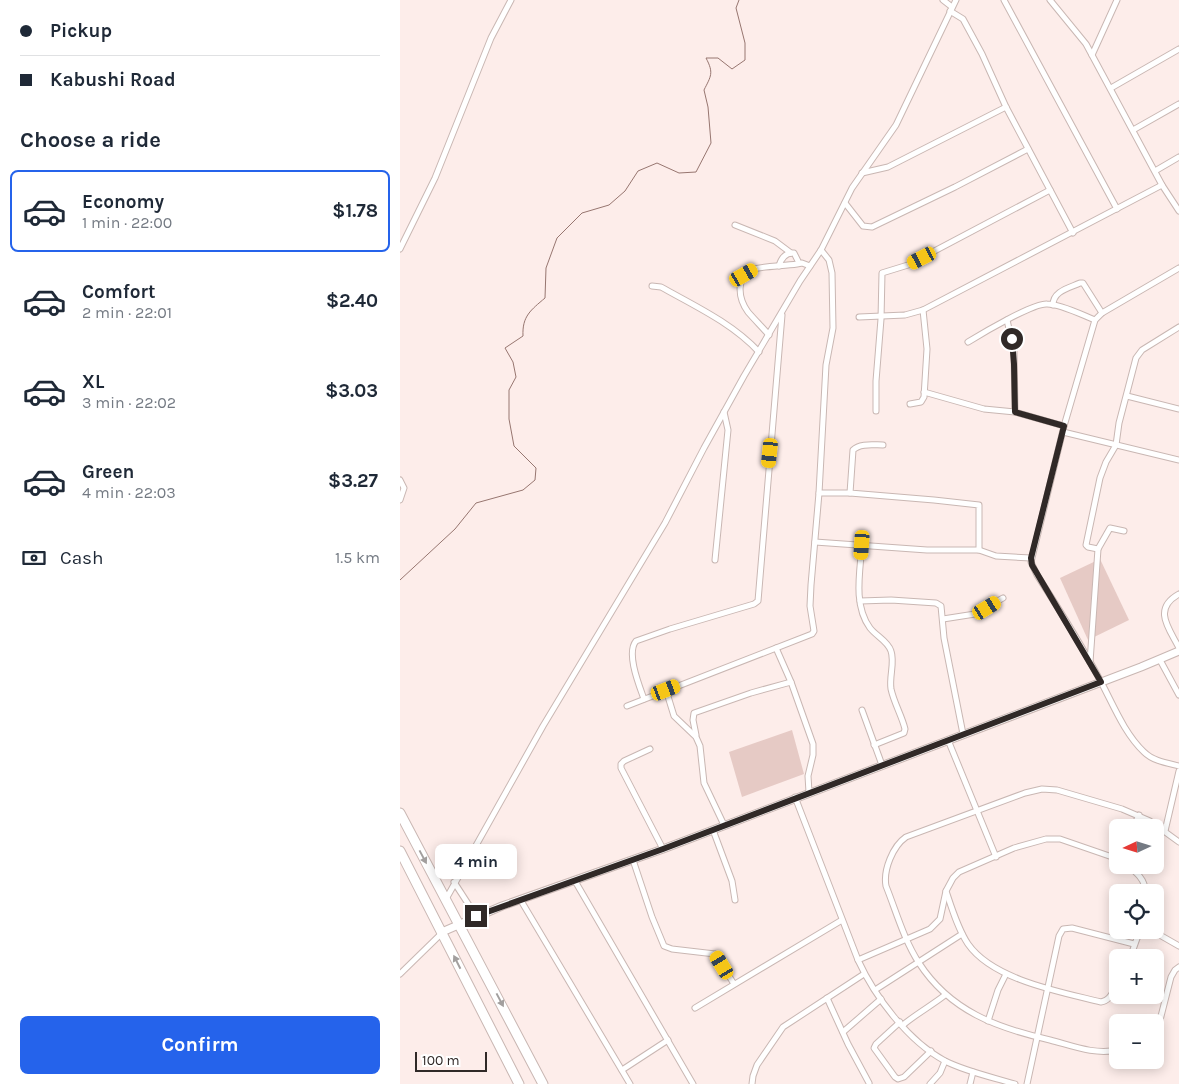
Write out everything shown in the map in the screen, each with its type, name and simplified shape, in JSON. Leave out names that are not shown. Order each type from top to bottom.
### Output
[{"type":"highway","points":[[400,814],[460,924],[543,1084]]},
{"type":"highway","points":[[400,851],[518,1084]]},
{"type":"main road","points":[[442,932],[520,899],[663,849],[1160,660],[1179,650]]},
{"type":"street","points":[[400,249],[435,178],[491,38],[511,0]]},
{"type":"street","points":[[943,0],[963,19],[982,54],[1006,107],[1073,233]]},
{"type":"street","points":[[446,900],[454,882],[567,686],[665,523],[724,412],[821,250],[862,173],[901,116],[956,0]]},
{"type":"street","points":[[1004,0],[1117,209]]},
{"type":"street","points":[[1050,0],[1081,37],[1111,88],[1162,185],[1179,211]]},
{"type":"street","points":[[1092,55],[1116,0]]},
{"type":"street","points":[[1111,88],[1179,49]]},
{"type":"street","points":[[1133,130],[1179,104]]},
{"type":"street","points":[[862,173],[888,167],[1006,107]]},
{"type":"street","points":[[845,203],[863,226],[872,227],[1028,149]]},
{"type":"street","points":[[1155,171],[1179,157]]},
{"type":"street","points":[[859,317],[905,315],[923,310],[1162,185]]},
{"type":"street","points":[[876,411],[882,274],[908,264],[1050,190]]},
{"type":"street","points":[[735,225],[774,241],[791,253],[794,253],[799,263]]},
{"type":"street","points":[[627,706],[812,634],[814,631],[810,596],[819,493],[826,365],[833,328],[832,273],[829,260],[821,250]]},
{"type":"street","points":[[779,266],[787,253],[791,253]]},
{"type":"street","points":[[769,335],[747,310],[740,288],[744,275],[754,269],[799,263],[810,266]]},
{"type":"street","points":[[1179,268],[1102,313],[1094,320],[1063,429],[1031,558],[1036,575],[1090,662],[1137,744],[1145,754],[1179,766]]},
{"type":"street","points":[[1053,305],[1054,296],[1057,293],[1083,283],[1102,313]]},
{"type":"street","points":[[652,286],[661,287],[709,314],[744,337],[759,352]]},
{"type":"street","points":[[968,342],[1007,320],[1043,304],[1053,305],[1094,320]]},
{"type":"street","points":[[910,404],[922,402],[924,392],[927,349],[923,310]]},
{"type":"street","points":[[644,699],[632,656],[633,645],[636,641],[743,608],[758,601],[782,314]]},
{"type":"street","points":[[1007,320],[1014,351],[1015,412]]},
{"type":"street","points":[[1098,549],[1087,547],[1086,543],[1100,478],[1106,462],[1116,445],[1119,423],[1132,372],[1139,353],[1179,327]]},
{"type":"street","points":[[924,392],[984,409],[1015,412],[1116,445],[1179,460]]},
{"type":"street","points":[[1127,396],[1179,409]]},
{"type":"street","points":[[715,560],[728,430],[724,412]]},
{"type":"street","points":[[850,493],[853,450],[860,446],[882,445]]},
{"type":"street","points":[[400,480],[404,488],[400,500]]},
{"type":"street","points":[[819,493],[850,493],[979,505],[980,550]]},
{"type":"street","points":[[1090,662],[1098,549],[1108,529],[1124,531]]},
{"type":"street","points":[[815,542],[935,550],[980,550],[996,556],[1031,558]]},
{"type":"street","points":[[862,545],[860,601],[862,613],[869,627],[891,650],[893,661],[892,690],[906,729],[904,733],[874,745]]},
{"type":"street","points":[[1179,594],[1169,601],[1164,617],[1179,650]]},
{"type":"street","points":[[943,618],[975,614],[1003,598]]},
{"type":"street","points":[[860,601],[891,600],[940,604],[944,638],[963,734]]},
{"type":"street","points":[[776,648],[785,673],[791,682],[813,744],[813,755],[808,776],[809,792]]},
{"type":"street","points":[[1160,660],[1179,695]]},
{"type":"street","points":[[724,825],[704,782],[700,746],[692,720],[694,713],[751,693],[791,682]]},
{"type":"street","points":[[666,690],[674,716],[696,737]]},
{"type":"street","points":[[862,710],[882,765]]},
{"type":"street","points":[[948,740],[996,857]]},
{"type":"street","points":[[650,750],[624,761],[621,764],[621,768],[663,849]]},
{"type":"street","points":[[1165,831],[1179,771]]},
{"type":"street","points":[[1109,1051],[1097,1052],[1038,1038],[988,1021],[956,1003],[946,995],[919,963],[907,939],[885,882],[890,862],[896,847],[906,837],[1025,793],[1042,789],[1057,790],[1139,816],[1165,831],[1179,842]]},
{"type":"street","points":[[795,798],[864,974],[901,1024],[931,1051],[946,1061],[973,1072],[1015,1084]]},
{"type":"street","points":[[713,830],[732,881],[734,900]]},
{"type":"street","points":[[858,960],[930,929],[940,919],[946,891],[956,874],[1014,848],[1046,838],[1060,840],[1109,856]]},
{"type":"street","points":[[633,860],[664,946],[672,949],[715,954],[734,984]]},
{"type":"street","points":[[575,881],[693,1084]]},
{"type":"street","points":[[454,882],[476,916]]},
{"type":"street","points":[[946,891],[962,934],[977,955],[994,968],[1048,988],[1101,1002],[1109,998]]},
{"type":"street","points":[[520,899],[630,1084]]},
{"type":"street","points":[[695,1008],[842,920]]},
{"type":"street","points":[[1027,1084],[1059,936],[1063,929],[1072,928],[1134,944]]},
{"type":"street","points":[[400,974],[442,932]]},
{"type":"street","points":[[875,990],[962,934]]},
{"type":"street","points":[[1164,937],[1178,944]]},
{"type":"street","points":[[1133,949],[1136,939]]},
{"type":"street","points":[[1162,1014],[1171,977],[1179,967]]},
{"type":"street","points":[[752,1084],[757,1065],[786,1024],[864,974]]},
{"type":"street","points":[[988,1021],[998,990],[1006,974]]},
{"type":"street","points":[[931,1051],[904,1077],[898,1079],[895,1078],[874,1048],[876,1044],[901,1024],[946,995]]},
{"type":"street","points":[[827,998],[868,1084]]},
{"type":"street","points":[[843,1032],[882,999]]},
{"type":"street","points":[[622,1070],[668,1040]]},
{"type":"street","points":[[930,1084],[940,1073],[946,1061]]},
{"type":"street","points":[[970,1084],[973,1072]]},
{"type":"shaded area","points":[[1100,559],[1129,620],[1088,640],[1060,578]]},
{"type":"shaded area","points":[[792,730],[804,774],[742,797],[729,752]]},
{"type":"waterway","points":[[400,580],[455,529],[476,503],[523,490],[535,480],[536,468],[514,446],[509,419],[509,390],[516,377],[513,362],[505,348],[523,336],[524,323],[528,314],[545,298],[546,268],[557,238],[582,213],[609,205],[625,191],[638,171],[657,163],[679,173],[696,172],[711,143],[708,107],[704,90],[711,71],[706,58],[718,58],[732,69],[745,60],[745,43],[736,8],[739,0]]},
{"type":"route","points":[[476,916],[663,849],[1101,682],[1036,575],[1031,562],[1064,426],[1015,412],[1014,351],[1012,339]]}]
